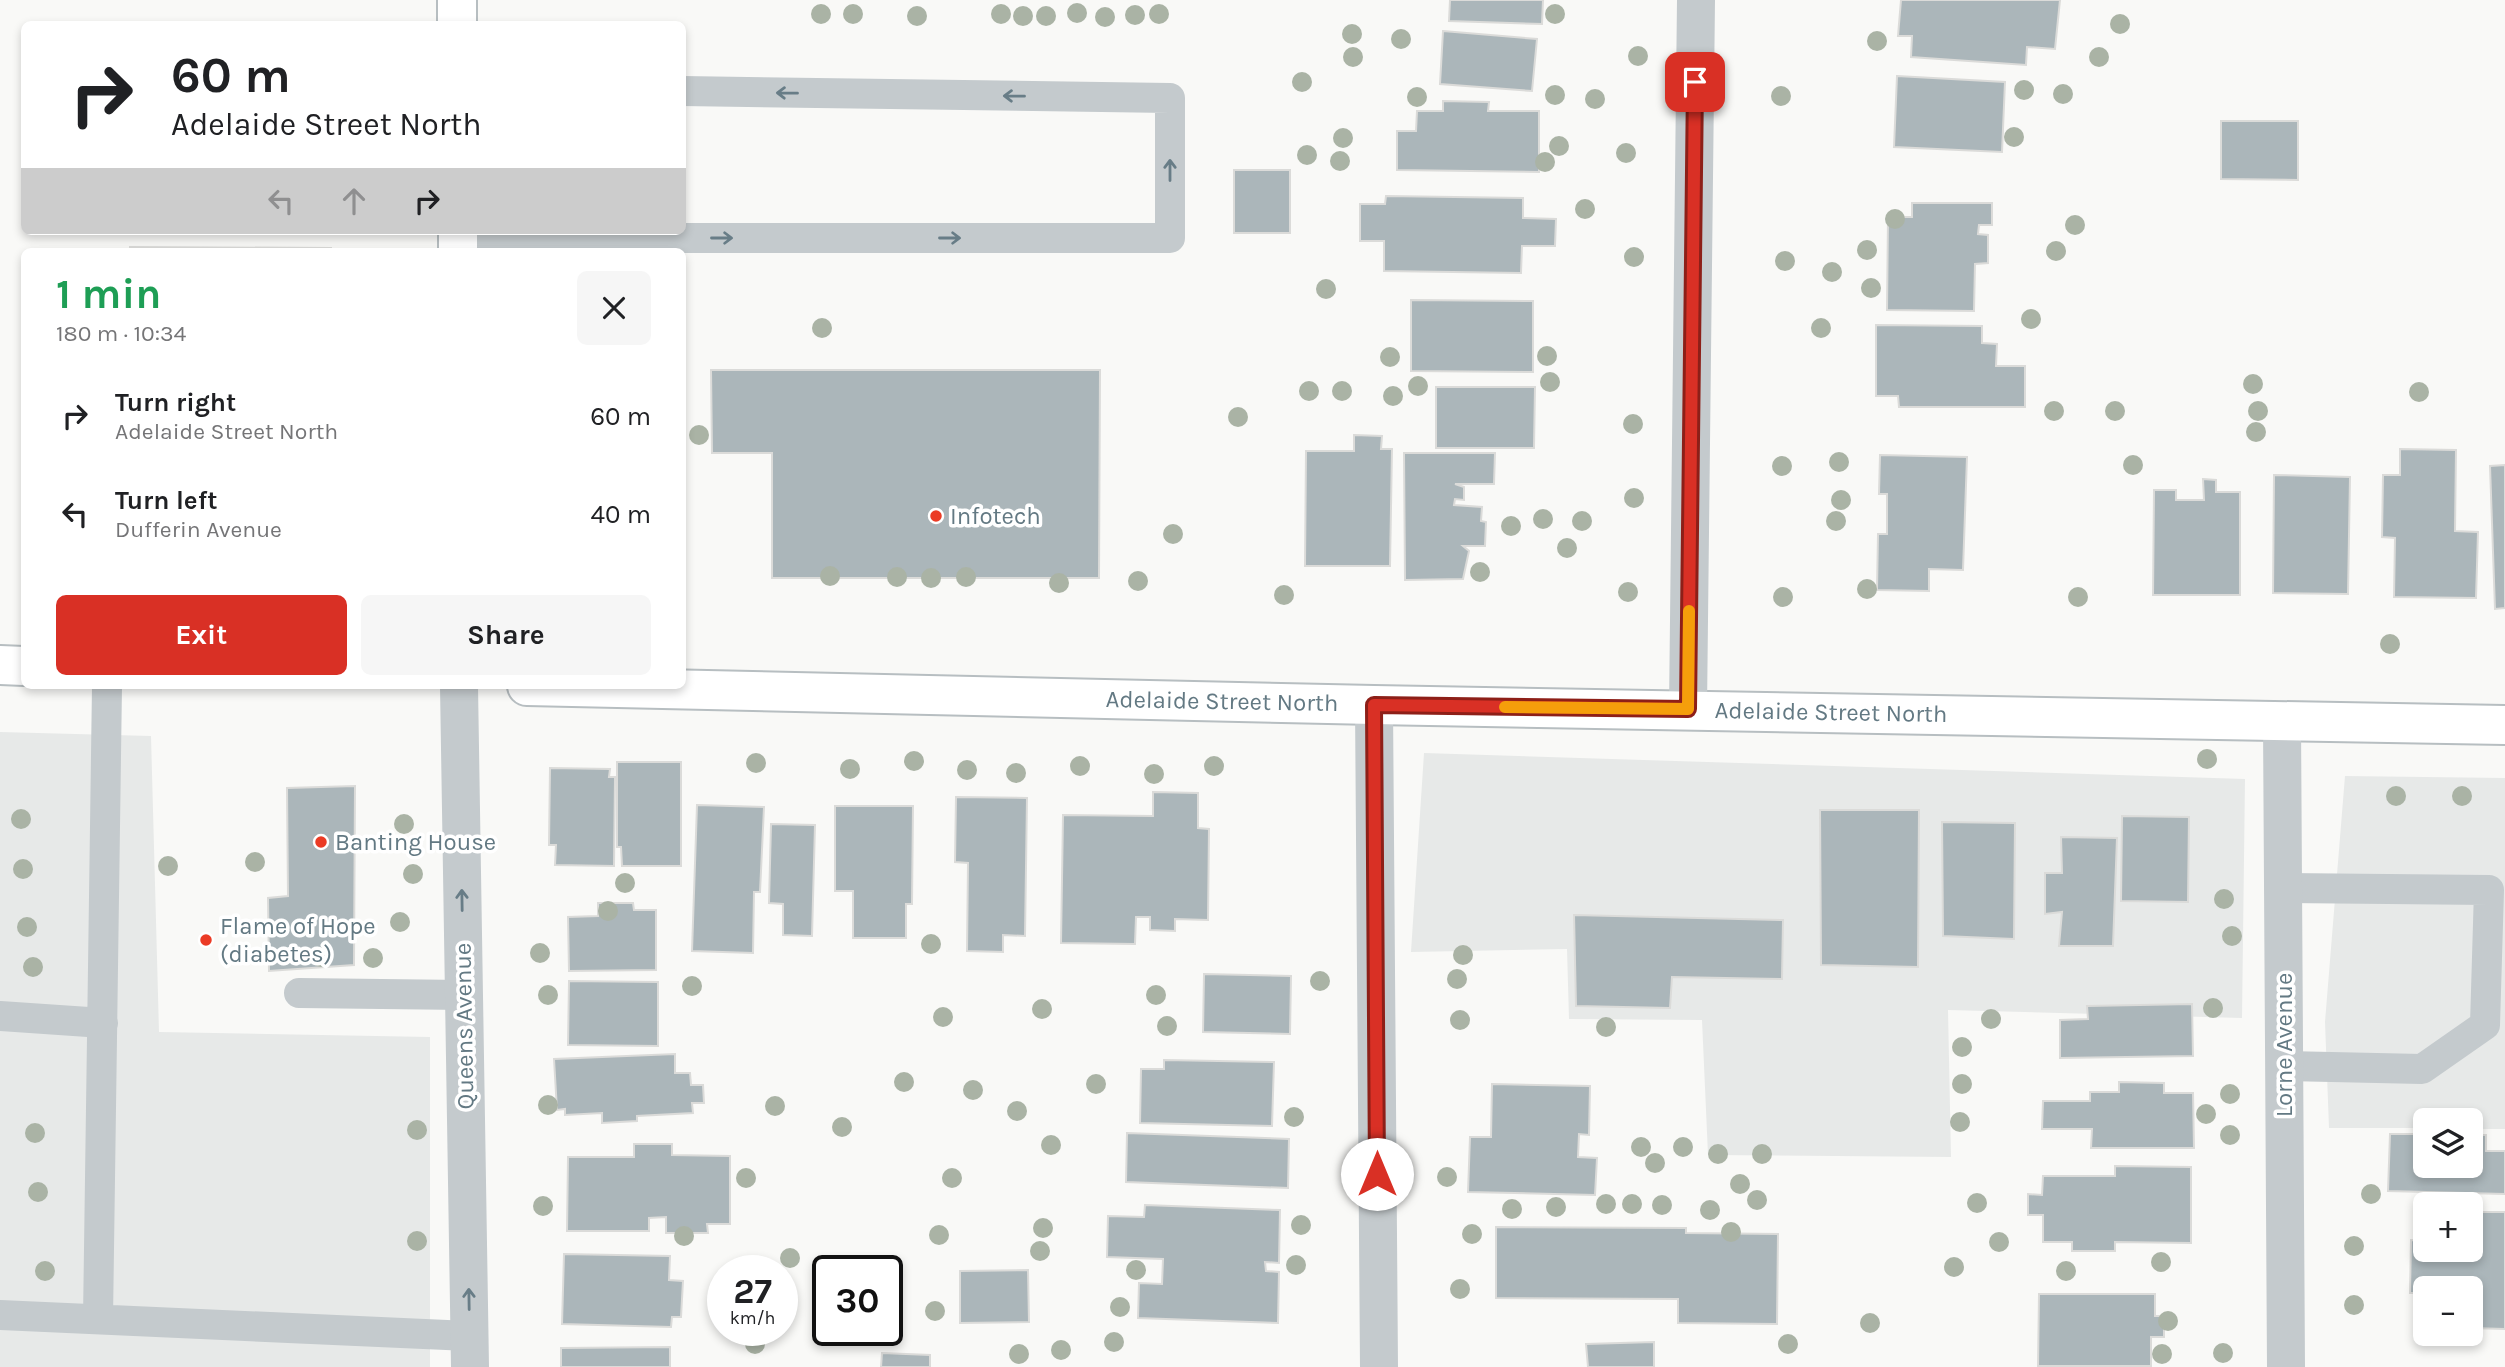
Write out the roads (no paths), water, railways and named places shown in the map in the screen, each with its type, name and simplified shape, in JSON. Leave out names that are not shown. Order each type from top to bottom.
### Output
[{"type":"main road","points":[[457,0],[457,21]]},
{"type":"main road","points":[[0,665],[21,666]]},
{"type":"main road","name":"Adelaide Street North","points":[[661,689],[2505,725]]},
{"type":"street","points":[[1688,709],[1696,0]]},
{"type":"street","name":"Queens Avenue","points":[[459,689],[469,1352]]},
{"type":"street","points":[[1374,705],[1379,1367]]},
{"type":"street","name":"Lorne Avenue","points":[[2282,722],[2286,1367]]},
{"type":"lane","points":[[458,240],[1170,238],[1170,97],[686,91]]},
{"type":"lane","points":[[98,1320],[107,689]]},
{"type":"lane","points":[[2283,888],[2497,890],[2485,1025],[2422,1069],[2284,1066]]},
{"type":"lane","points":[[299,993],[464,995]]},
{"type":"lane","points":[[0,1016],[103,1023]]},
{"type":"lane","points":[[0,1315],[98,1320],[469,1352]]},
{"type":"place","name":"Infotech","points":[[936,516]]},
{"type":"place","name":"Banting House","points":[[321,842]]},
{"type":"place","name":"Flame of Hope (diabetes)","points":[[206,940]]}]
